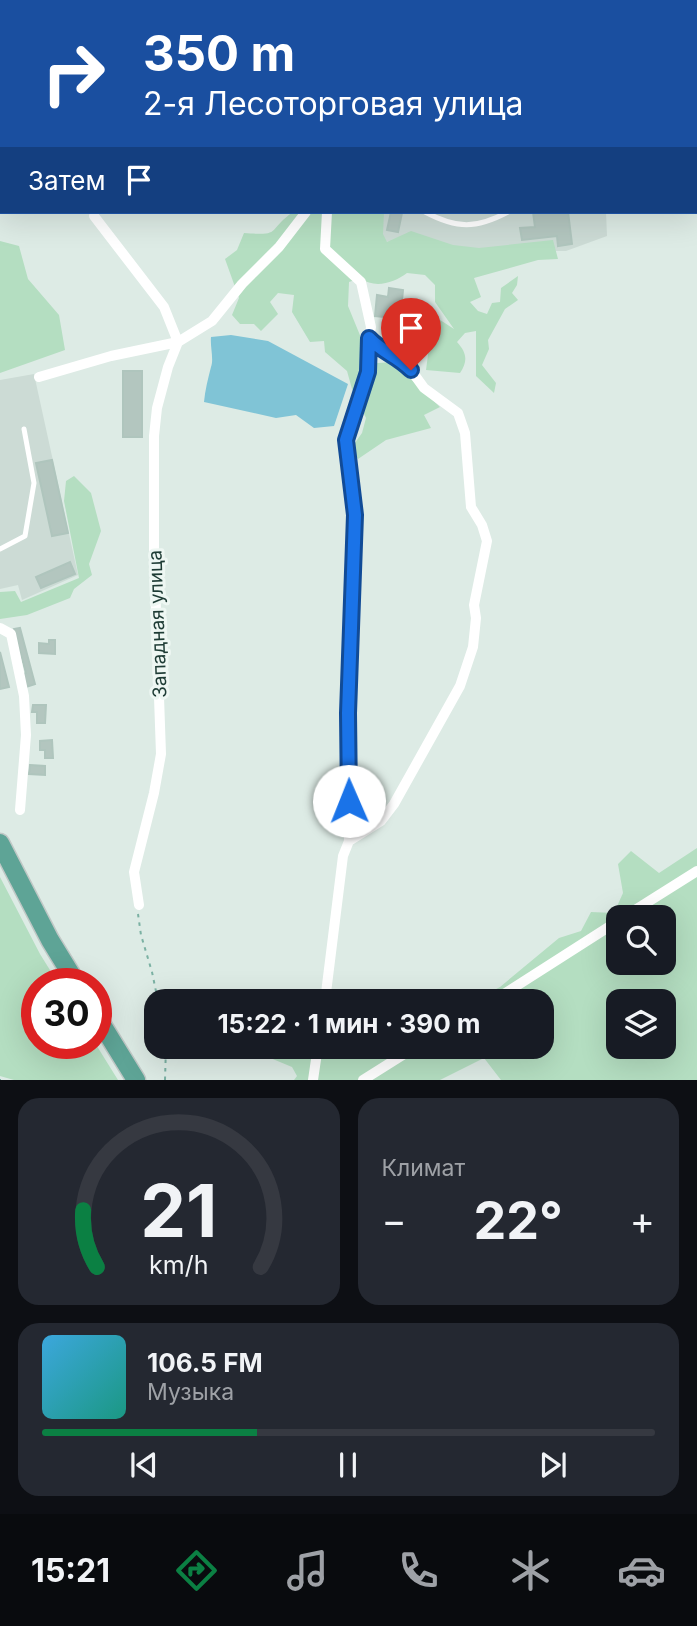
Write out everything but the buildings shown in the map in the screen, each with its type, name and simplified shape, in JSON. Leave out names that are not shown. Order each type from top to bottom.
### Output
[{"type":"main road","points":[[0,843],[67,968]]},
{"type":"main road","points":[[112,1042],[136,1080]]},
{"type":"street","points":[[39,377],[111,356],[178,342],[212,321],[242,284],[279,247],[304,214]]},
{"type":"street","points":[[326,989],[343,856],[349,841],[348,713],[355,515],[346,440],[368,372],[371,327],[360,282],[326,249],[327,214]]},
{"type":"street","points":[[94,216],[164,307],[178,342]]},
{"type":"street","points":[[349,841],[381,821],[394,804],[460,686],[473,647],[476,618],[474,605],[487,541],[482,524],[471,507],[466,433],[458,413],[424,388],[396,355],[380,350],[369,338]]},
{"type":"street","name":"Западная улица","points":[[139,905],[134,872],[161,754],[156,643],[153,436],[157,408],[178,342]]},
{"type":"street","points":[[0,628],[11,634],[24,696],[26,736],[20,810]]},
{"type":"street","points":[[643,905],[697,871]]},
{"type":"street","points":[[512,989],[606,929]]},
{"type":"street","points":[[313,1080],[316,1059]]},
{"type":"street","points":[[363,1080],[396,1059]]},
{"type":"lane","points":[[429,214],[445,222],[467,226],[490,222],[504,214]]},
{"type":"lane","points":[[0,549],[25,536],[34,483],[24,429]]},
{"type":"path","points":[[139,905],[141,935],[156,989]]},
{"type":"path","points":[[165,1080],[166,1059]]},
{"type":"shaded area","points":[[382,214],[606,214],[607,236],[566,251],[493,251],[379,241]]},
{"type":"shaded area","points":[[34,374],[78,575],[22,600],[18,585],[0,589],[0,380]]},
{"type":"green space","points":[[290,214],[384,214],[383,234],[387,242],[411,231],[453,245],[479,248],[553,240],[558,259],[538,260],[474,278],[481,297],[470,302],[478,311],[487,314],[492,303],[500,302],[501,288],[518,276],[512,293],[518,300],[505,309],[488,340],[489,349],[482,365],[496,383],[494,393],[476,376],[476,331],[465,333],[457,342],[465,357],[460,373],[426,370],[428,355],[423,327],[434,316],[454,329],[435,302],[435,285],[425,275],[407,273],[396,280],[378,284],[361,278],[349,282],[348,306],[364,345],[360,358],[378,363],[393,362],[440,407],[424,415],[431,428],[386,440],[358,459],[352,447],[362,433],[366,418],[352,389],[347,371],[325,352],[324,341],[310,342],[292,312],[294,295],[278,293],[270,302],[278,314],[261,331],[254,324],[240,324],[232,315],[239,298],[225,259],[237,250],[244,233],[270,233]]},
{"type":"green space","points":[[0,241],[19,246],[28,279],[59,315],[65,350],[0,373]]},
{"type":"green space","points":[[74,476],[91,493],[101,531],[89,564],[92,575],[74,589],[70,598],[27,615],[0,619],[0,592],[15,591],[21,602],[79,578],[64,501],[66,481]]},
{"type":"green space","points":[[697,848],[697,1080],[501,1080],[485,1059],[554,1059],[554,989],[496,989],[559,938],[581,931],[591,912],[606,913],[606,975],[676,975],[676,905],[618,905],[623,893],[618,864],[631,851],[659,873]]},
{"type":"green space","points":[[0,877],[49,968],[21,968],[21,1059],[105,1059],[118,1080],[14,1080],[0,1076]]},
{"type":"green space","points":[[273,1059],[482,1059],[440,1080],[294,1080],[297,1076],[292,1067]]},
{"type":"water","points":[[231,335],[268,341],[348,384],[334,426],[314,428],[296,415],[276,418],[204,402],[212,364],[211,337]]},
{"type":"route","points":[[349,801],[348,713],[355,515],[346,440],[368,372],[369,338],[380,350],[396,355],[411,370]]}]
